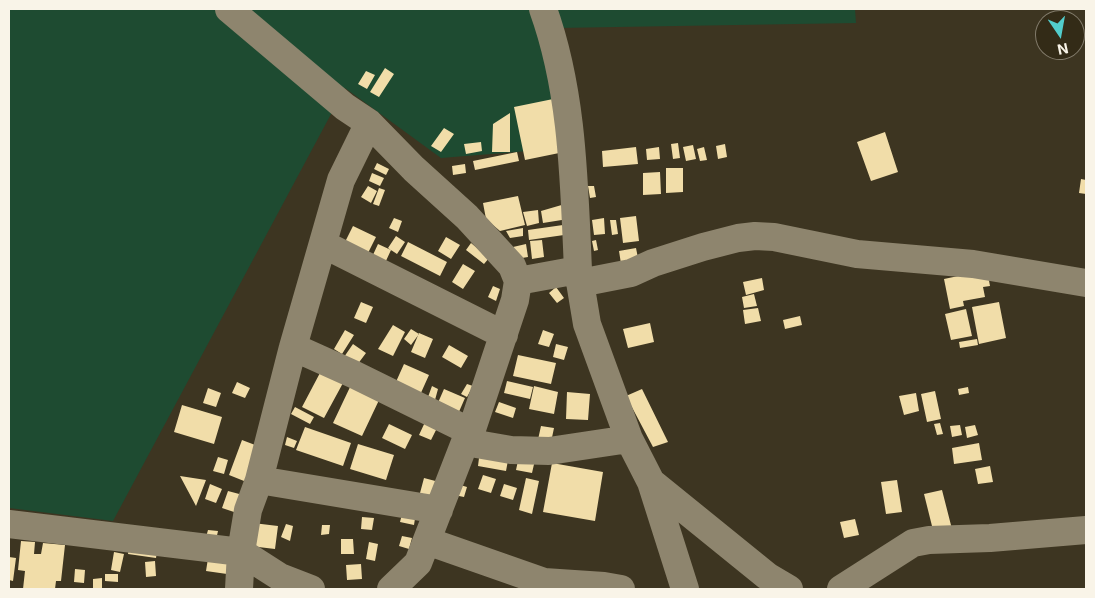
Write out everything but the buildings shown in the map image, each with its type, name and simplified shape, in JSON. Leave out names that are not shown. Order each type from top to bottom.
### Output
[{"type":"street","points":[[229,9],[344,107],[369,123],[414,169],[467,217],[512,266],[518,282],[504,335],[440,510],[418,563],[391,589]]},
{"type":"street","points":[[543,9],[552,32],[563,80],[574,167],[579,276],[586,324],[629,439],[651,482],[685,589]]},
{"type":"street","points":[[239,589],[241,552],[248,510],[259,480],[293,347],[341,180],[369,123]]},
{"type":"street","points":[[518,282],[631,273],[653,263],[703,248],[738,238],[756,236],[774,237],[857,254],[973,264],[1086,283]]},
{"type":"street","points":[[323,244],[504,335]]},
{"type":"street","points":[[293,347],[353,374],[468,437],[511,450],[550,451],[629,439]]},
{"type":"street","points":[[259,480],[440,510]]},
{"type":"street","points":[[651,482],[767,576],[789,589]]},
{"type":"street","points":[[9,524],[241,552],[280,578],[311,589]]},
{"type":"street","points":[[841,589],[913,543],[930,540],[990,538],[1086,530]]},
{"type":"street","points":[[427,541],[544,582],[621,589]]},
{"type":"green space","points":[[9,9],[855,9],[856,23],[557,28],[566,148],[441,158],[345,88],[113,521],[9,508]]}]
